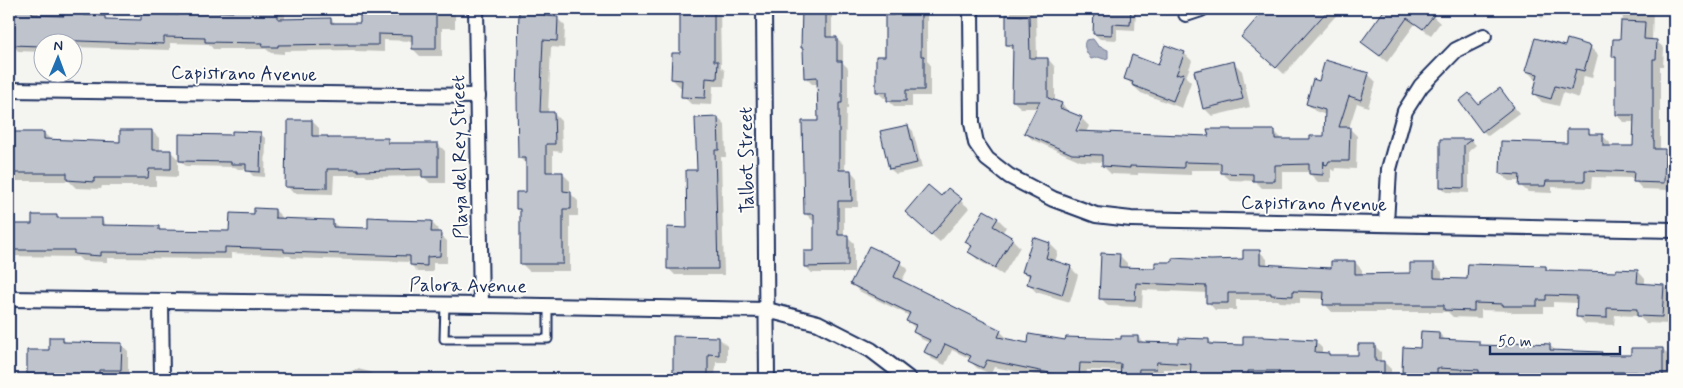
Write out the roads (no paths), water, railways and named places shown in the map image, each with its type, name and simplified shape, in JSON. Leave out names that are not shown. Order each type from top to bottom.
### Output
[{"type":"street","name":"Playa del Rey Street","points":[[476,9],[481,305]]},
{"type":"street","name":"Talbot Street","points":[[764,9],[768,379]]},
{"type":"street","name":"Capistrano Avenue","points":[[971,9],[972,123],[976,142],[987,160],[1009,176],[1053,200],[1096,215],[1131,219],[1674,230]]},
{"type":"street","points":[[1186,14],[1201,9]]},
{"type":"street","points":[[1386,224],[1389,168],[1405,112],[1421,86],[1456,50],[1484,36]]},
{"type":"street","name":"Capistrano Avenue","points":[[9,90],[478,96]]},
{"type":"street","name":"Palora Avenue","points":[[9,299],[767,310],[818,323],[871,350],[909,379]]},
{"type":"street","points":[[162,301],[162,379]]},
{"type":"lane","points":[[445,304],[444,338],[548,339],[548,306]]},
{"type":"water","points":[[1093,39],[1098,46],[1108,50],[1108,58],[1098,57],[1091,59],[1085,45],[1086,40]]}]
